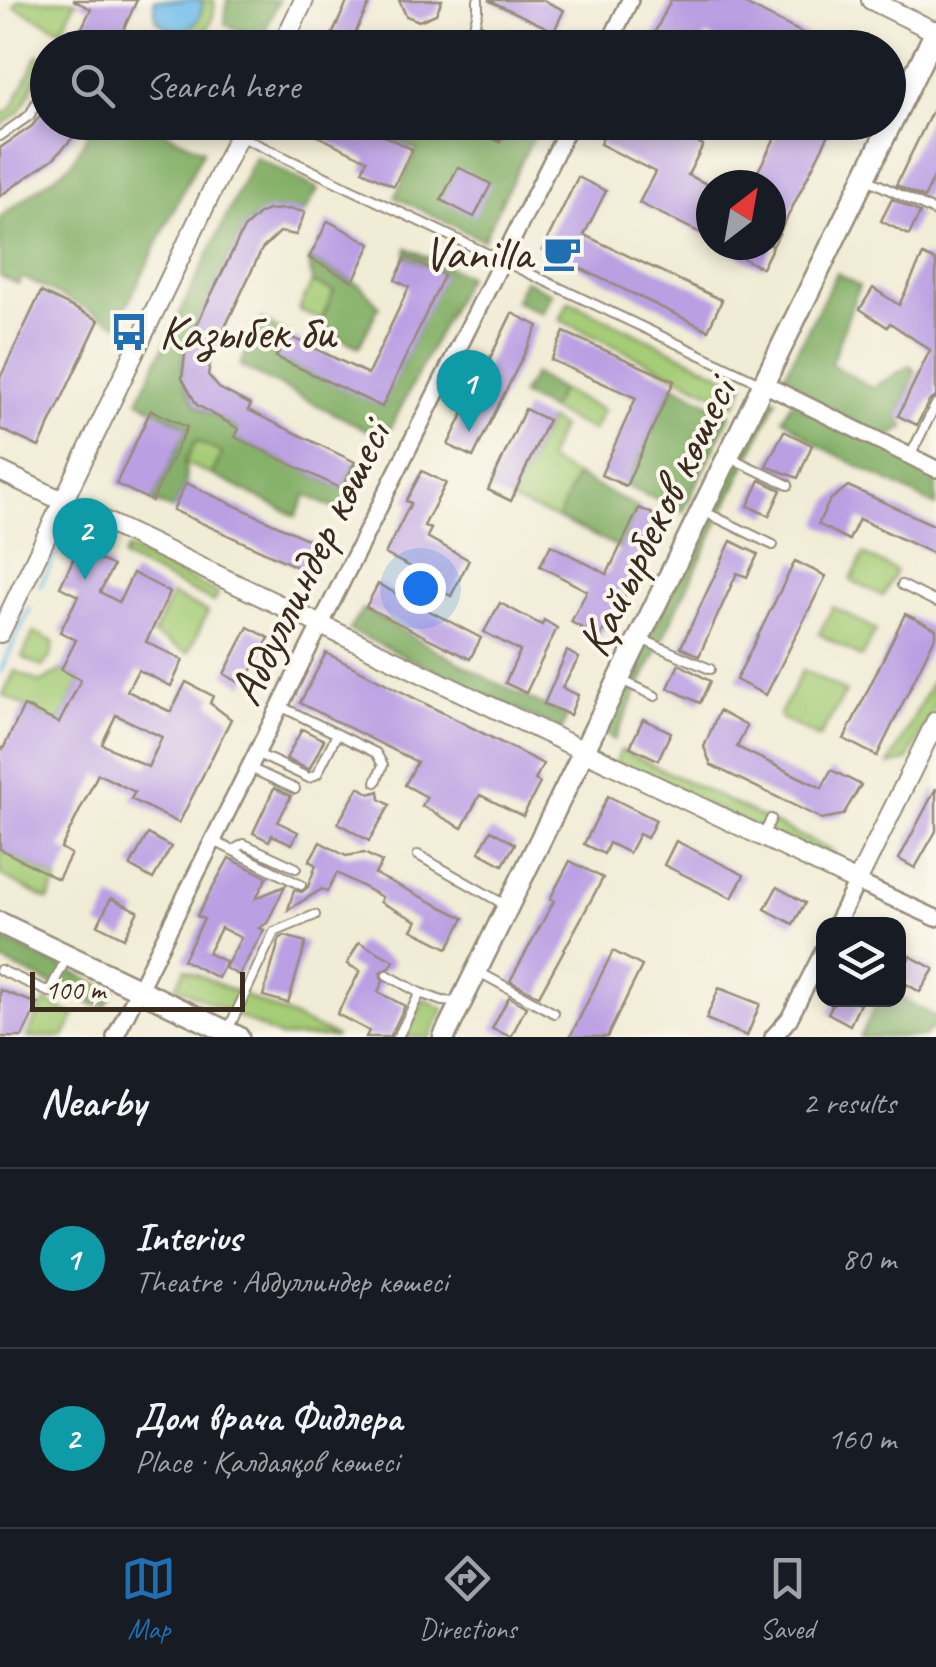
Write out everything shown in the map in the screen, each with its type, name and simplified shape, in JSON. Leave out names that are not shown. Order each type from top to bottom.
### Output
[{"type":"main road","name":"Қайырбеков көшесі","points":[[906,93],[936,31]]},
{"type":"main road","name":"Қайырбеков көшесі","points":[[444,1037],[883,140]]},
{"type":"main road","points":[[0,922],[233,1034]]},
{"type":"street","points":[[290,30],[304,0]]},
{"type":"street","points":[[616,30],[630,0]]},
{"type":"street","points":[[871,0],[936,31]]},
{"type":"street","points":[[0,633],[5,608],[62,501],[237,140]]},
{"type":"street","name":"Абдуллиндер көшесі","points":[[115,1037],[562,140]]},
{"type":"street","points":[[764,384],[936,469]]},
{"type":"street","points":[[0,471],[586,752],[767,828],[858,882],[936,918]]},
{"type":"street","points":[[840,917],[936,721]]},
{"type":"street","points":[[773,1037],[789,1018],[816,966]]},
{"type":"lane","points":[[472,30],[478,0]]},
{"type":"lane","points":[[474,26],[482,30]]},
{"type":"lane","points":[[0,136],[30,115]]},
{"type":"lane","points":[[264,140],[502,261],[764,384]]},
{"type":"lane","points":[[865,178],[936,212]]},
{"type":"lane","points":[[910,456],[936,404]]},
{"type":"lane","points":[[729,456],[788,485]]},
{"type":"lane","points":[[703,511],[774,545]]},
{"type":"lane","points":[[902,585],[936,602]]},
{"type":"lane","points":[[641,639],[710,670]]},
{"type":"lane","points":[[622,680],[656,696]]},
{"type":"lane","points":[[280,706],[376,754],[383,765],[376,782]]},
{"type":"lane","points":[[254,761],[309,778],[316,774],[338,734]]},
{"type":"lane","points":[[254,761],[295,789]]},
{"type":"lane","points":[[214,840],[301,885]]},
{"type":"lane","points":[[234,850],[244,844],[296,868]]},
{"type":"lane","points":[[418,856],[507,906]]},
{"type":"lane","points":[[233,1034],[274,932],[315,914]]},
{"type":"lane","points":[[0,970],[50,992],[68,955]]},
{"type":"lane","points":[[477,971],[554,1013]]},
{"type":"lane","points":[[387,975],[442,1001],[462,1002]]},
{"type":"lane","points":[[398,1037],[420,993]]},
{"type":"green space","points":[[18,0],[76,0],[62,30],[14,7]]},
{"type":"green space","points":[[202,0],[214,0],[213,16],[206,30],[178,30],[203,5]]},
{"type":"green space","points":[[227,0],[279,0],[265,30],[237,30],[225,24]]},
{"type":"green space","points":[[30,71],[30,91],[20,112],[0,126],[0,116],[12,108]]},
{"type":"green space","points":[[85,140],[182,140],[203,150],[118,324],[22,277],[18,284],[0,276],[0,217],[71,164]]},
{"type":"green space","points":[[393,140],[532,140],[483,240],[395,197],[417,150]]},
{"type":"green space","points":[[255,157],[318,189],[305,212],[272,211],[257,216],[244,228],[186,346],[182,368],[186,387],[197,406],[239,429],[236,437],[342,489],[355,462],[364,466],[339,511],[306,495],[296,516],[212,475],[222,453],[196,441],[185,463],[186,483],[173,510],[152,501],[187,427],[138,400]]},
{"type":"green space","points":[[407,248],[467,276],[385,439],[240,366],[262,319],[287,335],[276,356],[382,406],[443,275],[406,257]]},
{"type":"green space","points":[[309,258],[361,286],[379,306],[359,347],[318,328],[334,291],[312,282]]},
{"type":"green space","points":[[837,273],[859,286],[831,364],[872,388],[911,365],[915,372],[898,417],[905,427],[885,440],[780,383]]},
{"type":"green space","points":[[524,280],[552,293],[542,313],[515,301]]},
{"type":"green space","points":[[312,282],[334,291],[321,320],[299,310]]},
{"type":"green space","points":[[569,301],[744,385],[735,404],[560,320]]},
{"type":"green space","points":[[534,374],[560,390],[550,410],[521,395]]},
{"type":"green space","points":[[672,384],[730,414],[683,512],[626,486]]},
{"type":"green space","points":[[560,390],[603,410],[593,431],[550,410]]},
{"type":"green space","points":[[767,396],[777,399],[614,740],[604,732]]},
{"type":"green space","points":[[792,402],[936,472],[936,506],[818,445],[783,418]]},
{"type":"green space","points":[[548,420],[561,427],[547,460],[576,476],[558,519],[511,501]]},
{"type":"green space","points":[[196,441],[222,453],[212,475],[185,463]]},
{"type":"green space","points":[[576,476],[639,508],[620,548],[558,519]]},
{"type":"green space","points":[[127,549],[218,593],[214,602],[123,558]]},
{"type":"green space","points":[[864,554],[896,571],[883,596],[851,580]]},
{"type":"green space","points":[[172,595],[208,612],[188,653],[153,635]]},
{"type":"green space","points":[[833,607],[876,630],[861,657],[819,634]]},
{"type":"green space","points":[[363,609],[492,681],[567,717],[561,731],[349,630]]},
{"type":"green space","points":[[34,632],[54,642],[51,656],[42,667],[22,657]]},
{"type":"green space","points":[[61,670],[81,680],[59,723],[3,695],[15,671],[41,683]]},
{"type":"green space","points":[[803,670],[846,692],[819,738],[780,714]]},
{"type":"green space","points":[[936,674],[936,704],[907,761],[889,765]]},
{"type":"green space","points":[[621,750],[834,852],[828,863],[616,762]]},
{"type":"green space","points":[[0,849],[58,879],[48,900],[0,875]]},
{"type":"green space","points":[[0,938],[114,991],[106,1006],[94,1005],[0,960]]},
{"type":"green space","points":[[185,969],[337,1037],[280,1037],[176,986]]},
{"type":"green space","points":[[424,999],[444,1009],[430,1037],[406,1037]]},
{"type":"green space","points":[[45,1001],[75,1016],[64,1037],[27,1037]]},
{"type":"green space","points":[[906,1001],[936,1017],[936,1025],[923,1037],[860,1037],[875,1007],[906,1007]]},
{"type":"water","points":[[154,0],[202,0],[201,10],[194,25],[172,29],[156,19]]},
{"type":"building","points":[[73,0],[137,0],[123,30],[81,30],[91,9]]},
{"type":"building","points":[[348,0],[371,0],[357,30],[334,30]]},
{"type":"building","points":[[399,0],[442,0],[436,14],[419,21],[406,16]]},
{"type":"building","points":[[488,0],[543,0],[564,10],[552,30]]},
{"type":"building","points":[[671,0],[737,0],[796,30],[656,30]]},
{"type":"building","points":[[936,103],[936,173],[924,198],[896,185]]},
{"type":"building","points":[[30,127],[30,140],[70,140],[54,158],[0,196],[0,148]]},
{"type":"building","points":[[326,140],[393,140],[412,149],[394,186],[362,171],[367,160]]},
{"type":"building","points":[[602,140],[693,140],[703,145],[688,175],[696,179],[696,231],[639,203],[655,172],[600,144]]},
{"type":"building","points":[[774,140],[826,140],[786,220],[786,170],[759,170]]},
{"type":"building","points":[[458,167],[491,184],[474,217],[441,200]]},
{"type":"building","points":[[578,177],[606,191],[584,235],[722,300],[708,330],[542,250]]},
{"type":"building","points":[[892,199],[920,213],[909,235],[881,221]]},
{"type":"building","points":[[268,210],[305,212],[296,235],[280,232],[262,249],[211,357],[208,375],[219,388],[251,405],[248,410],[355,462],[342,489],[235,437],[239,429],[197,405],[182,378],[186,346],[244,228]]},
{"type":"building","points":[[328,221],[371,244],[353,281],[309,258]]},
{"type":"building","points":[[923,255],[936,261],[936,397],[929,401],[917,425],[898,416],[930,350],[890,323],[887,327],[860,309],[873,288],[899,305]]},
{"type":"building","points":[[406,257],[444,275],[382,407],[276,357],[287,335],[368,374],[409,287],[395,280]]},
{"type":"building","points":[[746,260],[766,260],[762,268]]},
{"type":"building","points":[[41,292],[99,320],[39,447],[0,429],[0,378]]},
{"type":"building","points":[[512,313],[538,326],[473,457],[448,445]]},
{"type":"building","points":[[564,332],[674,381],[626,486],[601,475],[636,398],[551,360]]},
{"type":"building","points":[[525,409],[548,420],[511,501],[488,490]]},
{"type":"building","points":[[151,410],[187,427],[152,501],[116,484]]},
{"type":"building","points":[[784,431],[812,445],[798,478],[766,466]]},
{"type":"building","points":[[422,471],[446,483],[424,526],[431,529],[427,537],[469,560],[451,596],[424,581],[427,575],[385,554]]},
{"type":"building","points":[[760,480],[781,490],[769,516],[748,506]]},
{"type":"building","points":[[186,483],[318,544],[306,571],[173,510]]},
{"type":"building","points":[[848,486],[936,526],[936,555],[859,519],[849,540],[818,524],[830,500]]},
{"type":"building","points":[[639,508],[662,518],[620,606],[617,605],[600,637],[571,622],[587,591],[540,566],[551,545],[607,574]]},
{"type":"building","points":[[731,541],[758,554],[747,577],[737,573],[699,656],[681,647]]},
{"type":"building","points":[[78,549],[113,566],[100,592],[119,602],[133,573],[170,592],[146,642],[183,660],[171,686],[138,670],[127,691],[171,712],[186,682],[213,696],[210,703],[231,719],[179,823],[131,799],[135,792],[98,774],[61,848],[71,854],[58,879],[0,849],[0,747],[3,749],[24,706],[59,723],[81,680],[61,670],[76,640],[60,632],[78,596],[60,587]],"holes":[[[116,715],[162,737],[148,767],[102,744]]]},
{"type":"building","points":[[795,561],[826,576],[766,695],[736,680]]},
{"type":"building","points":[[378,584],[481,638],[470,659],[366,607]]},
{"type":"building","points":[[500,603],[542,625],[544,620],[557,628],[526,693],[505,683],[520,651],[484,632]]},
{"type":"building","points":[[905,614],[936,629],[936,635],[877,756],[844,739]]},
{"type":"building","points":[[248,627],[269,638],[244,685],[224,674]]},
{"type":"building","points":[[567,651],[579,658],[562,688],[578,695],[570,715],[544,704]]},
{"type":"building","points":[[326,653],[543,764],[535,780],[540,783],[523,816],[480,795],[462,828],[422,806],[427,797],[405,785],[417,762],[300,703]]},
{"type":"building","points":[[679,664],[710,681],[700,703],[668,688]]},
{"type":"building","points":[[719,711],[747,726],[737,747],[822,788],[831,770],[861,785],[843,815],[822,819],[711,765],[704,747]]},
{"type":"building","points":[[643,719],[671,732],[658,760],[630,747]]},
{"type":"building","points":[[302,729],[324,740],[309,770],[286,759]]},
{"type":"building","points":[[359,787],[370,794],[379,791],[380,799],[390,805],[369,841],[338,823]]},
{"type":"building","points":[[274,788],[291,796],[278,822],[298,832],[292,844],[272,835],[269,841],[253,833]]},
{"type":"building","points":[[936,788],[936,831],[915,868],[899,859]]},
{"type":"building","points":[[608,796],[656,820],[647,838],[639,834],[629,853],[609,843],[604,854],[584,844]]},
{"type":"building","points":[[491,830],[515,844],[503,865],[479,852]]},
{"type":"building","points":[[148,834],[171,847],[153,879],[130,866]]},
{"type":"building","points":[[676,841],[744,875],[732,898],[664,865]]},
{"type":"building","points":[[320,842],[346,856],[364,853],[382,862],[375,874],[464,918],[448,948],[412,930],[417,921],[380,902],[382,897],[337,873],[327,892],[322,889],[288,910],[294,890],[302,892],[308,887],[316,865],[309,861]]},
{"type":"building","points":[[229,858],[267,877],[256,898],[285,886],[267,923],[259,928],[264,930],[239,975],[225,968],[241,938],[221,928],[208,953],[226,962],[218,978],[183,960],[204,919],[197,916]]},
{"type":"building","points":[[570,861],[603,878],[539,996],[510,981],[554,901],[550,899]]},
{"type":"building","points":[[777,887],[805,903],[793,924],[765,909]]},
{"type":"building","points":[[111,898],[138,911],[124,938],[98,925]]},
{"type":"building","points":[[280,938],[306,942],[288,1003],[263,996]]},
{"type":"building","points":[[359,942],[394,961],[390,968],[380,972],[383,982],[378,992],[405,1006],[390,1037],[366,1037],[369,1031],[337,1014],[360,971],[347,964]]},
{"type":"building","points":[[613,951],[642,966],[607,1037],[570,1037]]},
{"type":"building","points":[[910,956],[934,969],[920,992],[906,984]]},
{"type":"building","points":[[719,988],[760,1004],[747,1036],[706,1019]]},
{"type":"building","points":[[0,990],[38,1004],[22,1037],[0,1037]]},
{"type":"building","points":[[509,997],[526,1007],[511,1037],[492,1029]]},
{"type":"building","points":[[831,1007],[859,1007],[850,1025],[828,1013]]},
{"type":"waterway","points":[[40,586],[64,538]]},
{"type":"waterway","points":[[0,672],[30,608]]},
{"type":"place","name":"Vanilla","points":[[562,253]]},
{"type":"place","name":"Казыбек би","points":[[129,332]]},
{"type":"place","name":"Interius","points":[[469,432]]},
{"type":"place","name":"Дом врача Фидлера","points":[[85,580]]}]
